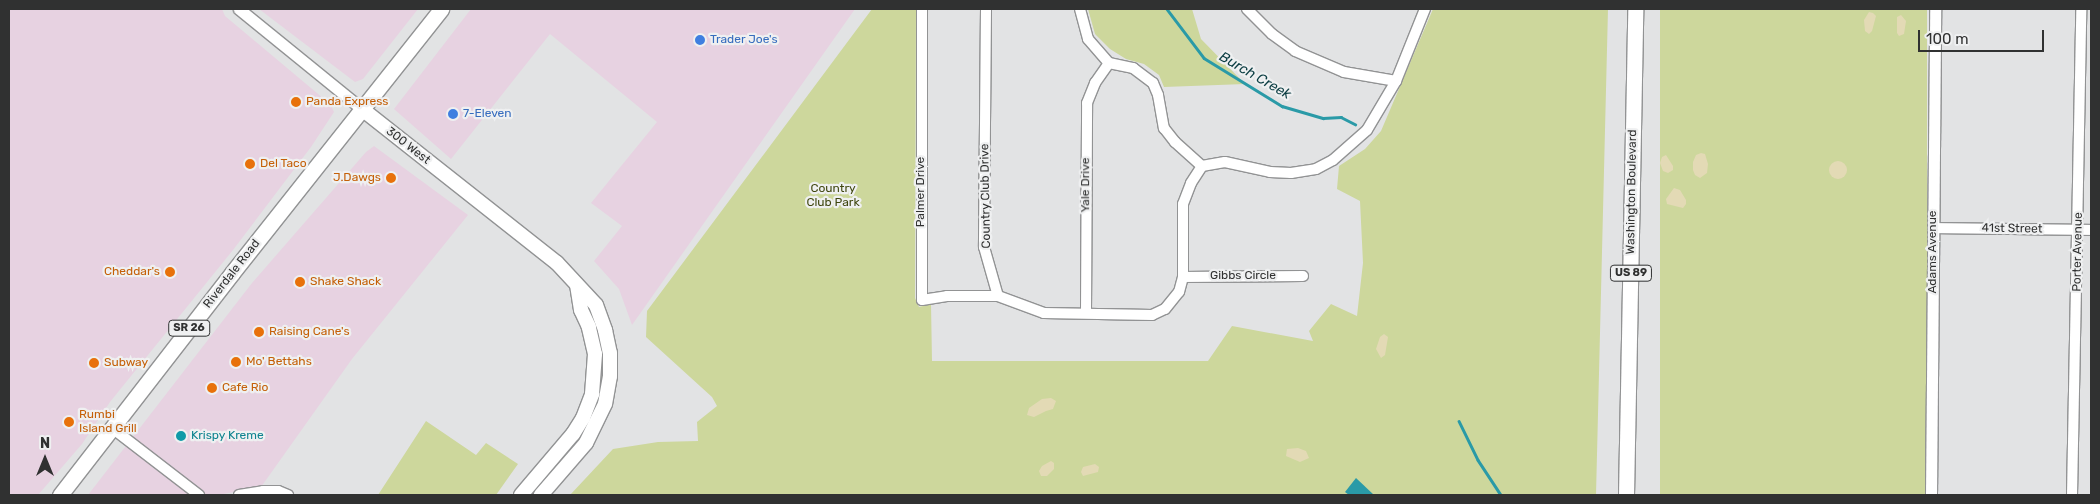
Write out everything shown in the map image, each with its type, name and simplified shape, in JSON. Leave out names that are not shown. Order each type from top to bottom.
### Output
[{"type":"main road","name":"SR 26","points":[[362,109],[441,9]]},
{"type":"main road","name":"Washington Boulevard","points":[[1626,495],[1636,9]]},
{"type":"main road","name":"Riverdale Road","points":[[60,495],[362,109]]},
{"type":"main road","name":"300 West","points":[[362,109],[557,263],[596,305],[605,330],[610,360],[608,390],[600,418],[590,437],[541,495]]},
{"type":"main road","points":[[521,495],[574,434],[583,418],[592,394],[595,375],[594,347],[581,310],[577,285]]},
{"type":"street","name":"300 West","points":[[238,9],[362,109]]},
{"type":"street","name":"Palmer Drive","points":[[922,9],[922,300],[947,296],[998,296]]},
{"type":"street","name":"Country Club Drive","points":[[986,9],[984,247],[998,296]]},
{"type":"street","points":[[1080,9],[1088,38],[1109,62],[1133,68],[1152,83],[1158,95],[1164,128],[1175,142],[1202,166]]},
{"type":"street","points":[[1248,9],[1272,34],[1295,51],[1344,72],[1396,81]]},
{"type":"street","points":[[998,296],[1044,313],[1152,315],[1164,309],[1173,302],[1180,292],[1183,277],[1183,204],[1191,183],[1202,166],[1225,162],[1270,172],[1291,173],[1316,169],[1333,160],[1367,130],[1396,81],[1425,9]]},
{"type":"street","name":"Adams Avenue","points":[[1931,495],[1935,9]]},
{"type":"street","name":"Porter Avenue","points":[[2072,495],[2081,9]]},
{"type":"street","name":"Yale Drive","points":[[1086,314],[1087,102],[1095,83],[1109,62]]},
{"type":"street","name":"41st Street","points":[[1933,228],[2091,230]]},
{"type":"street","name":"Gibbs Circle","points":[[1183,277],[1303,276]]},
{"type":"street","points":[[112,428],[199,495]]},
{"type":"street","points":[[239,495],[281,494]]},
{"type":"shaded area","points":[[9,9],[222,9],[225,16],[330,104],[334,112],[311,147],[233,250],[110,402],[82,444],[38,495],[9,495]]},
{"type":"shaded area","points":[[259,9],[418,9],[363,79],[355,82]]},
{"type":"shaded area","points":[[471,9],[855,9],[632,325],[619,289],[594,261],[622,226],[591,203],[657,122],[550,34],[451,159],[394,109]]},
{"type":"shaded area","points":[[374,146],[468,215],[352,359],[261,487],[218,495],[88,495],[252,283],[366,152]]},
{"type":"green space","name":"Country Club Park","points":[[872,9],[916,9],[915,298],[919,307],[931,304],[932,361],[1208,361],[1232,326],[1313,341],[1309,331],[1331,304],[1357,316],[1363,263],[1360,201],[1337,189],[1339,166],[1365,149],[1381,131],[1433,9],[1608,9],[1596,495],[570,495],[613,449],[658,442],[698,441],[697,422],[717,406],[712,397],[646,337],[647,311]]},
{"type":"green space","points":[[1088,9],[1192,9],[1201,39],[1245,84],[1164,87],[1159,75],[1144,64],[1126,59],[1110,49],[1095,34]]},
{"type":"green space","points":[[1660,9],[1927,9],[1927,495],[1660,495]]},
{"type":"green space","points":[[426,421],[476,455],[486,443],[518,464],[496,495],[378,495]]},
{"type":"sand","points":[[1869,12],[1876,16],[1872,31],[1869,34],[1865,31],[1864,20]]},
{"type":"sand","points":[[1901,15],[1906,21],[1904,34],[1899,36],[1897,33],[1897,17]]},
{"type":"sand","points":[[1705,154],[1708,164],[1707,173],[1700,178],[1695,175],[1693,162],[1696,155]]},
{"type":"sand","points":[[1666,155],[1673,166],[1673,170],[1668,173],[1663,171],[1660,163],[1662,157]]},
{"type":"sand","points":[[1834,161],[1842,161],[1847,166],[1845,177],[1834,179],[1829,174],[1829,166]]},
{"type":"sand","points":[[1674,188],[1680,190],[1686,200],[1683,208],[1667,204],[1666,199]]},
{"type":"sand","points":[[1384,334],[1388,337],[1385,355],[1381,358],[1376,349],[1380,337]]},
{"type":"sand","points":[[1051,398],[1056,401],[1053,409],[1034,417],[1027,415],[1029,408],[1042,399]]},
{"type":"sand","points":[[1298,448],[1306,451],[1309,458],[1300,462],[1286,456],[1287,449]]},
{"type":"sand","points":[[1051,461],[1054,463],[1054,469],[1047,476],[1041,476],[1039,471],[1042,466]]},
{"type":"sand","points":[[1095,464],[1099,467],[1098,472],[1083,476],[1081,472],[1083,467]]},
{"type":"water","points":[[1356,478],[1374,495],[1349,495],[1345,492]]},
{"type":"waterway","name":"Burch Creek","points":[[1167,9],[1204,58],[1282,106],[1323,118],[1341,117],[1355,124]]},
{"type":"waterway","name":"Burch Creek","points":[[1459,421],[1478,460],[1501,495]]},
{"type":"place","name":"Trader Joe's","points":[[700,40]]},
{"type":"place","name":"Panda Express","points":[[296,102]]},
{"type":"place","name":"7-Eleven","points":[[453,114]]},
{"type":"place","name":"Del Taco","points":[[250,164]]},
{"type":"place","name":"J.Dawgs","points":[[391,178]]},
{"type":"place","name":"Cheddar's","points":[[170,272]]},
{"type":"place","name":"Shake Shack","points":[[300,282]]},
{"type":"place","name":"Raising Cane's","points":[[259,332]]},
{"type":"place","name":"Mo' Bettahs","points":[[236,362]]},
{"type":"place","name":"Subway","points":[[94,363]]},
{"type":"place","name":"Cafe Rio","points":[[212,388]]},
{"type":"place","name":"Rumbi Island Grill","points":[[69,422]]},
{"type":"place","name":"Krispy Kreme","points":[[181,436]]}]
